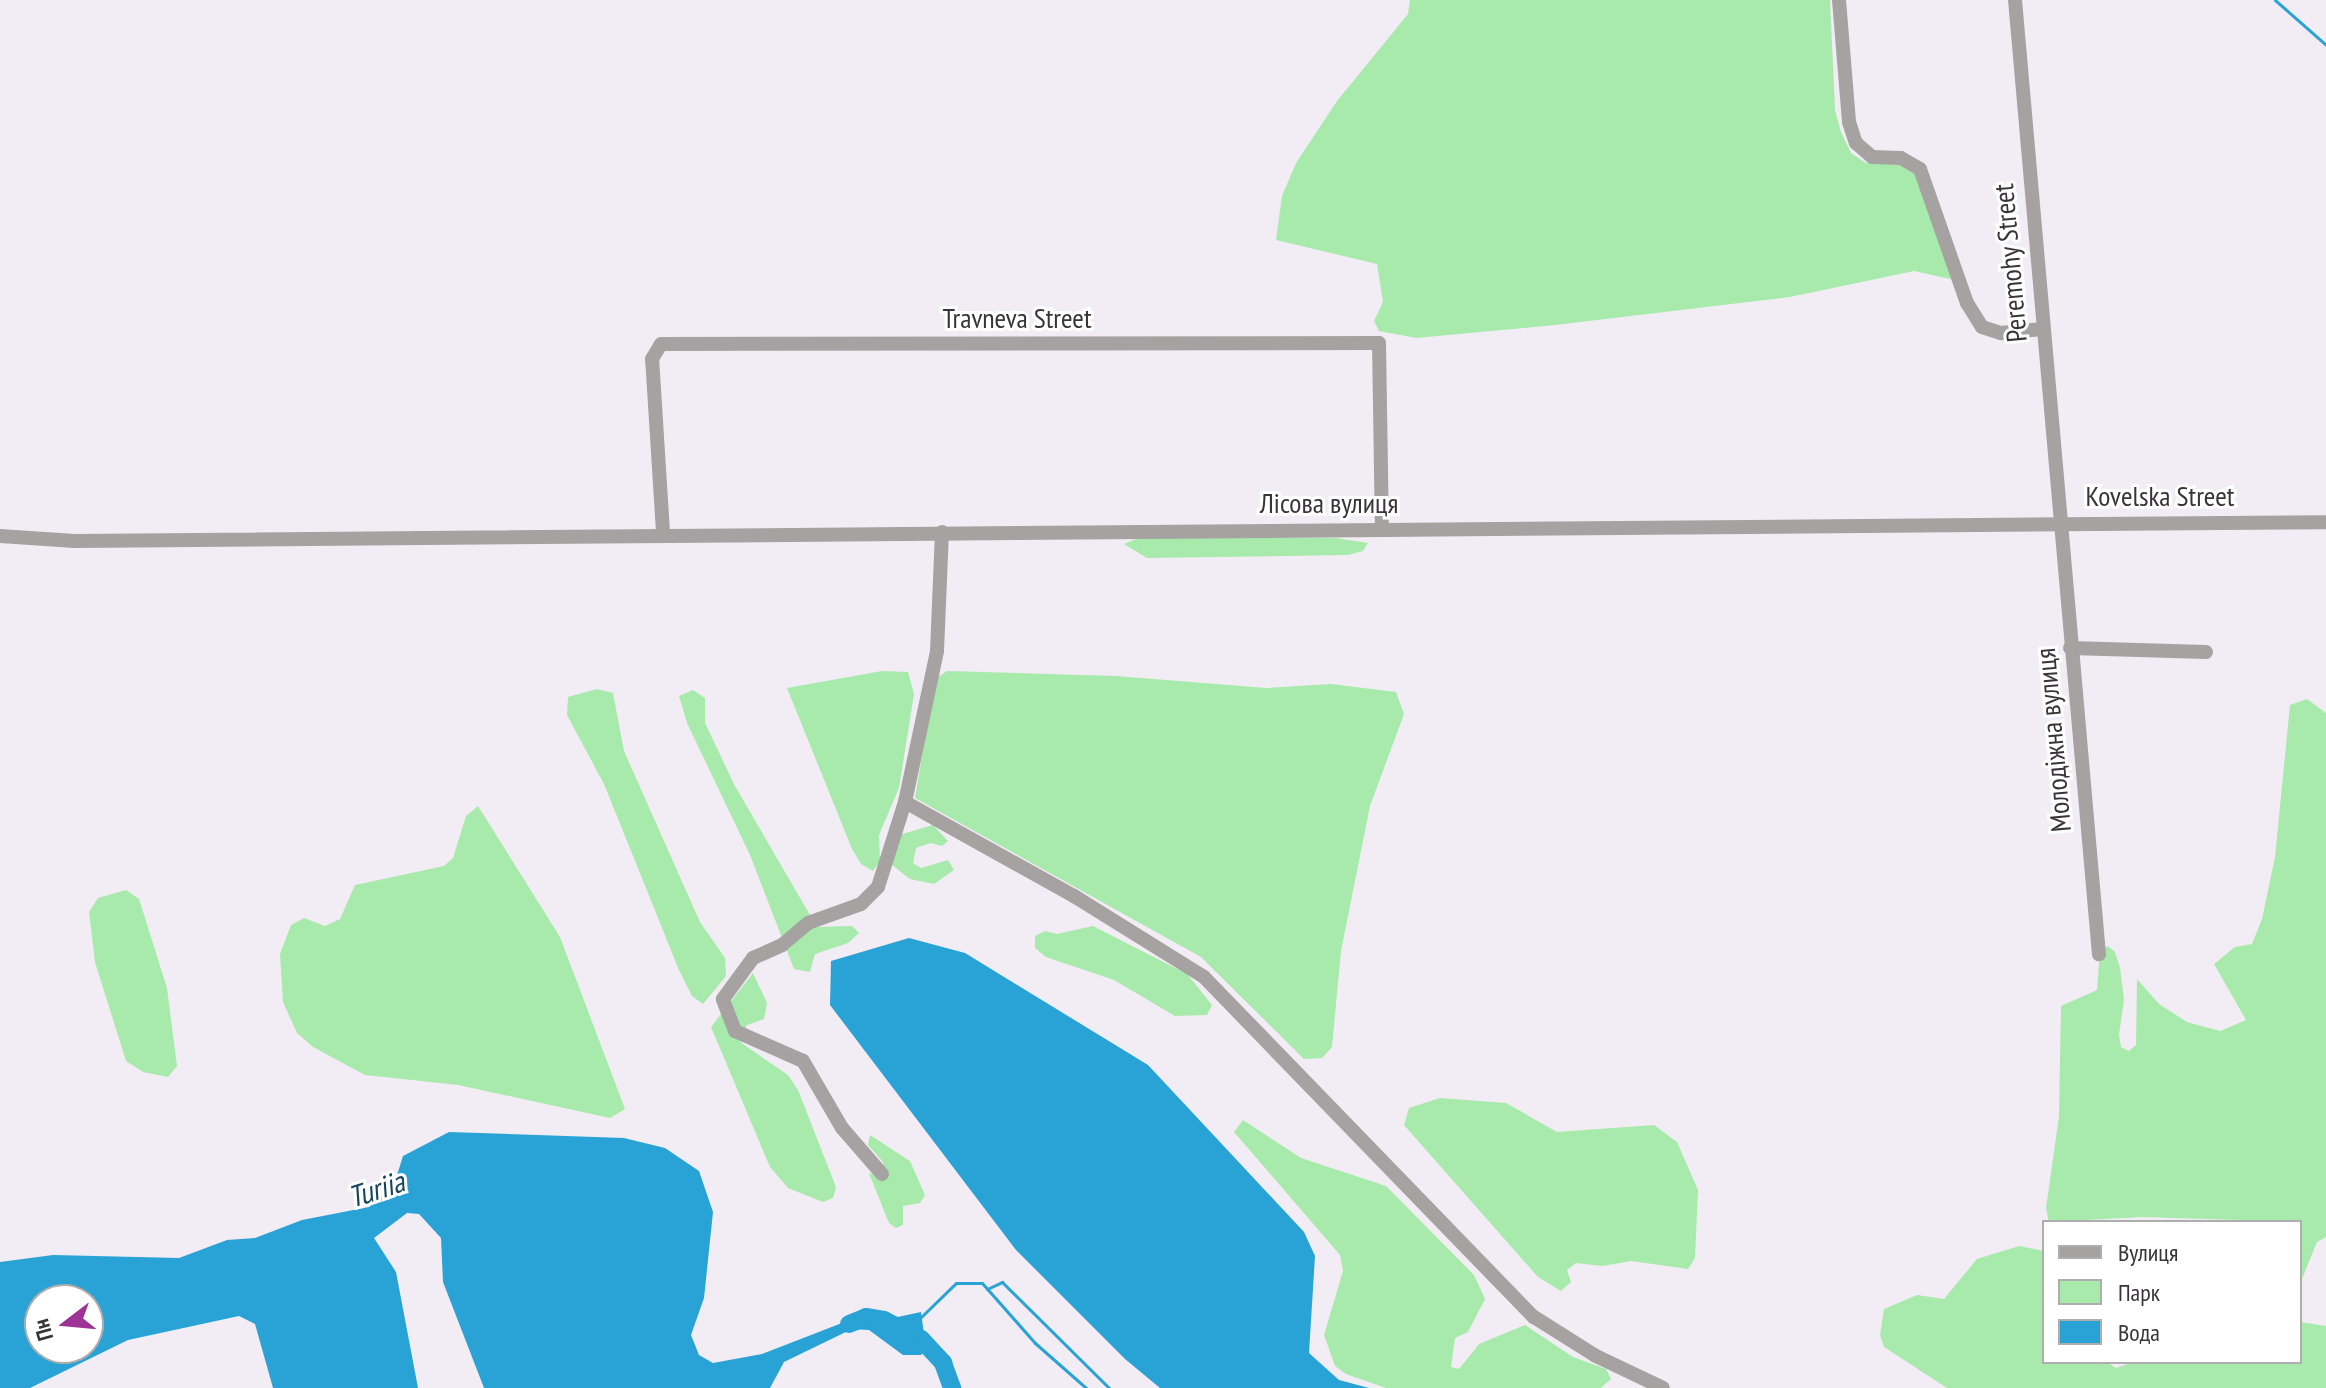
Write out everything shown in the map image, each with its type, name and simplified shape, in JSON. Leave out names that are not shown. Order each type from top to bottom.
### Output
[{"type":"street","points":[[1839,0],[1849,122],[1856,143],[1872,157],[1901,158],[1920,169],[1967,303],[1982,327],[2001,333],[2042,329]]},
{"type":"street","name":"Peremohy Street","points":[[2015,0],[2042,329],[2064,522]]},
{"type":"street","name":"Travneva Street","points":[[663,532],[652,359],[661,344],[1379,343],[1382,529]]},
{"type":"street","name":"Kovelska Street","points":[[1994,522],[2326,522]]},
{"type":"street","name":"Лісова вулиця","points":[[0,536],[75,541],[663,532],[1382,529],[1994,522]]},
{"type":"street","name":"Молодіжна вулиця","points":[[2064,522],[2070,648],[2099,954]]},
{"type":"street","points":[[882,1174],[842,1128],[803,1061],[735,1031],[723,999],[753,958],[782,945],[808,923],[869,897],[878,887],[905,802],[937,651],[942,532]]},
{"type":"street","points":[[2070,648],[2206,652]]},
{"type":"street","points":[[905,802],[1074,896],[1204,977],[1534,1317],[1596,1356],[1663,1388]]},
{"type":"green space","points":[[1410,0],[1830,0],[1835,110],[1841,132],[1851,153],[1866,163],[1907,165],[1918,177],[1955,280],[1914,271],[1790,297],[1555,325],[1416,338],[1379,331],[1374,321],[1383,302],[1377,264],[1276,240],[1282,196],[1296,163],[1337,101],[1408,14]]},
{"type":"green space","points":[[1141,537],[1336,538],[1368,543],[1363,551],[1348,555],[1147,558],[1124,544]]},
{"type":"green space","points":[[882,671],[908,672],[914,694],[899,788],[879,835],[880,861],[873,871],[861,864],[852,849],[787,688]]},
{"type":"green space","points":[[947,671],[1116,676],[1266,688],[1331,684],[1396,692],[1404,714],[1370,806],[1341,951],[1332,1047],[1322,1058],[1304,1059],[1201,957],[915,798],[935,679]]},
{"type":"green space","points":[[597,689],[613,693],[624,751],[700,922],[725,958],[726,976],[703,1004],[692,996],[679,970],[604,784],[567,715],[568,697]]},
{"type":"green space","points":[[693,690],[705,698],[705,723],[735,786],[817,927],[852,926],[859,933],[848,943],[815,954],[810,972],[794,969],[750,855],[687,723],[679,696]]},
{"type":"green space","points":[[2307,699],[2326,713],[2326,1237],[2317,1242],[2302,1279],[2302,1220],[2142,1217],[2049,1220],[2046,1208],[2059,1116],[2061,1006],[2097,990],[2100,950],[2108,946],[2115,952],[2120,968],[2124,1000],[2119,1035],[2121,1047],[2129,1051],[2136,1045],[2137,979],[2159,1004],[2187,1022],[2220,1031],[2246,1020],[2214,964],[2235,947],[2252,944],[2262,919],[2275,857],[2290,705]]},
{"type":"green space","points":[[478,806],[560,937],[625,1109],[610,1118],[458,1085],[365,1075],[313,1047],[297,1033],[283,1002],[280,954],[291,925],[304,918],[325,926],[340,919],[355,885],[444,866],[453,858],[466,816]]},
{"type":"green space","points":[[933,825],[948,841],[942,846],[931,843],[916,848],[913,863],[921,868],[948,860],[954,870],[934,884],[910,879],[891,864],[892,837]]},
{"type":"green space","points":[[126,890],[139,899],[167,988],[177,1066],[168,1077],[143,1072],[126,1061],[95,962],[89,912],[98,898]]},
{"type":"green space","points":[[1093,926],[1187,974],[1212,1005],[1207,1015],[1175,1016],[1114,980],[1046,957],[1035,948],[1035,936],[1045,931],[1057,934]]},
{"type":"green space","points":[[753,973],[767,1003],[764,1019],[747,1025],[740,1042],[788,1075],[798,1090],[836,1187],[833,1198],[823,1202],[788,1188],[770,1167],[711,1027]]},
{"type":"green space","points":[[1440,1098],[1506,1103],[1557,1132],[1654,1125],[1677,1142],[1698,1190],[1695,1258],[1688,1269],[1631,1261],[1602,1266],[1576,1263],[1567,1270],[1571,1282],[1561,1291],[1538,1277],[1404,1125],[1409,1108]]},
{"type":"green space","points":[[1243,1120],[1301,1158],[1386,1186],[1474,1275],[1485,1299],[1468,1332],[1455,1338],[1451,1367],[1459,1369],[1479,1344],[1525,1325],[1573,1357],[1606,1369],[1611,1379],[1601,1388],[1386,1388],[1346,1374],[1335,1366],[1324,1335],[1343,1271],[1340,1255],[1234,1132]]},
{"type":"green space","points":[[870,1135],[910,1161],[925,1195],[920,1203],[903,1206],[903,1225],[896,1228],[889,1223],[869,1173],[885,1178],[883,1162],[868,1145]]},
{"type":"green space","points":[[2019,1246],[2042,1251],[2042,1364],[2110,1364],[2116,1368],[2128,1364],[2302,1364],[2302,1322],[2326,1326],[2326,1388],[1947,1388],[1884,1347],[1880,1335],[1884,1309],[1917,1295],[1944,1299],[1977,1259]]},
{"type":"water","points":[[909,938],[965,953],[1148,1065],[1304,1232],[1315,1256],[1309,1353],[1339,1380],[1369,1388],[1160,1388],[1125,1359],[1016,1250],[830,1005],[831,961]]},
{"type":"water","points":[[449,1132],[624,1138],[665,1148],[699,1171],[713,1212],[704,1298],[691,1335],[699,1355],[713,1363],[762,1354],[860,1316],[879,1321],[921,1312],[926,1349],[921,1355],[903,1355],[869,1330],[852,1329],[784,1362],[770,1388],[484,1388],[443,1282],[441,1238],[419,1214],[407,1213],[374,1238],[396,1272],[418,1388],[273,1388],[255,1324],[239,1316],[128,1340],[104,1352],[104,1284],[24,1284],[24,1364],[79,1364],[30,1388],[0,1388],[0,1262],[53,1255],[179,1258],[227,1240],[255,1238],[302,1220],[369,1207],[393,1188],[403,1156]]},
{"type":"waterway","points":[[2275,0],[2326,45]]},
{"type":"waterway","points":[[987,1289],[1002,1282],[1109,1388]]},
{"type":"waterway","points":[[921,1317],[956,1283],[982,1283],[1035,1343],[1086,1388]]},
{"type":"waterway","name":"Turiia","points":[[849,1324],[866,1317],[884,1320],[921,1339],[943,1363],[952,1388]]}]
